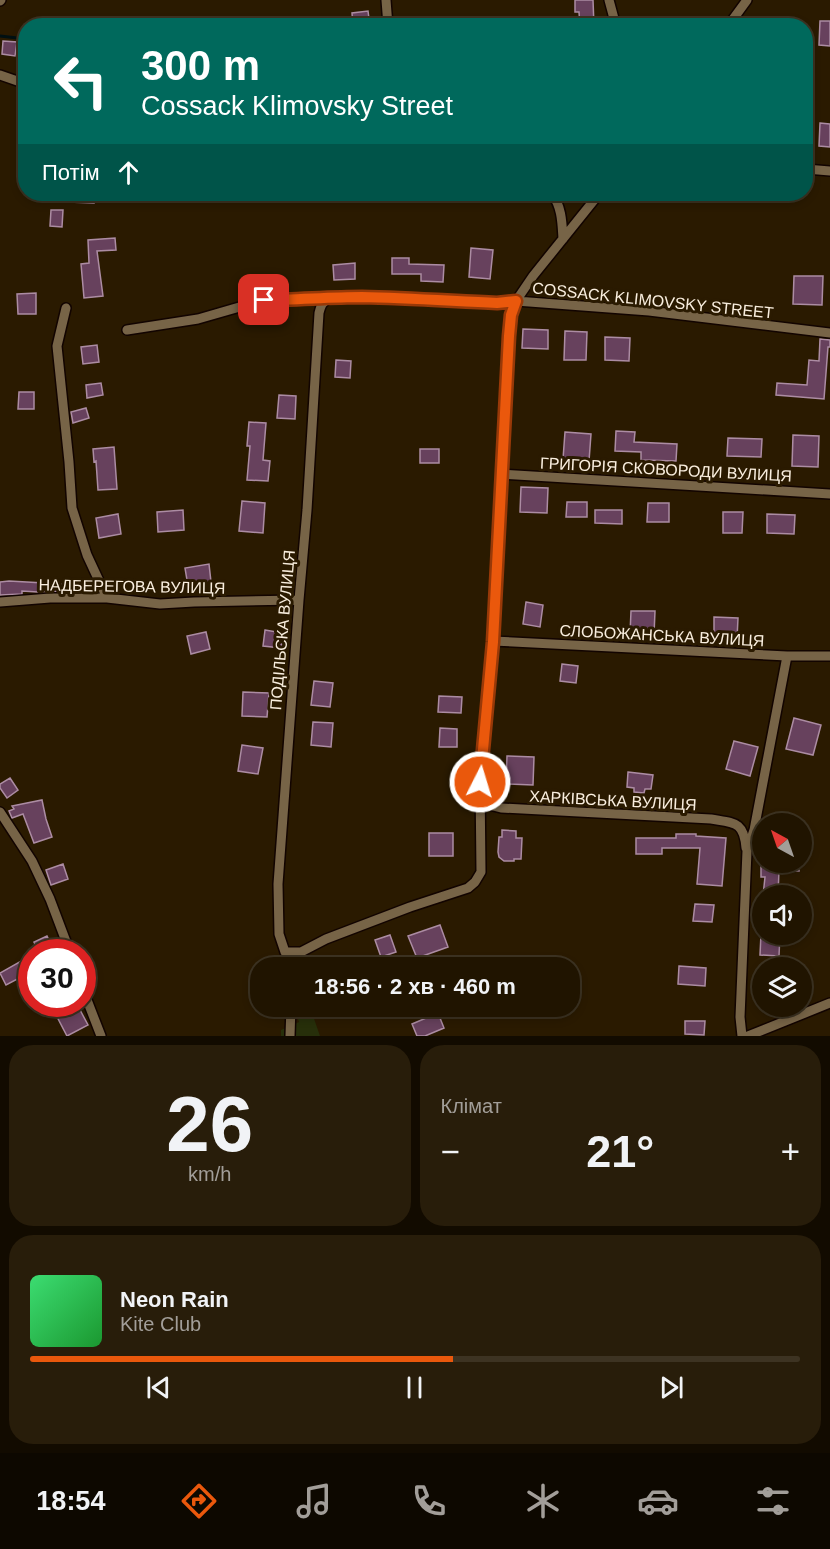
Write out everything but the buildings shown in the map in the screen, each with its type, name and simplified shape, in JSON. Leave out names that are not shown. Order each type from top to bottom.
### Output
[{"type":"street","points":[[386,0],[387,18]]},
{"type":"street","points":[[609,0],[614,18]]},
{"type":"street","points":[[734,18],[747,0]]},
{"type":"street","points":[[0,75],[18,81]]},
{"type":"street","points":[[813,170],[830,171]]},
{"type":"street","points":[[557,201],[563,239]]},
{"type":"street","points":[[299,957],[301,952],[326,939],[468,888],[481,872],[480,782],[493,642],[511,315],[516,301],[532,276],[593,201]]},
{"type":"street","name":"COSSACK KLIMOVSKY STREET","points":[[127,330],[198,319],[264,300],[363,297],[497,303],[516,301],[649,311],[830,333]]},
{"type":"street","name":"ПОДІЛЬСКА ВУЛИЦЯ","points":[[301,952],[285,952],[279,934],[278,884],[308,499],[319,313],[321,305],[330,298]]},
{"type":"street","points":[[66,309],[57,346],[72,508],[87,555],[106,598]]},
{"type":"street","name":"ГРИГОРІЯ СКОВОРОДИ ВУЛИЦЯ","points":[[501,474],[830,494]]},
{"type":"street","name":"НАДБЕРЕГОВА ВУЛИЦЯ","points":[[0,602],[50,598],[106,598],[160,604],[299,600]]},
{"type":"street","name":"СЛОБОЖАНСЬКА ВУЛИЦЯ","points":[[493,642],[830,656]]},
{"type":"street","points":[[742,1036],[740,1017],[747,851],[754,830],[787,656]]},
{"type":"street","name":"ХАРКІВСЬКА ВУЛИЦЯ","points":[[481,800],[493,806],[524,810],[732,822],[744,832],[747,851]]},
{"type":"street","points":[[0,812],[32,861],[65,939]]},
{"type":"street","points":[[748,1036],[830,1003]]},
{"type":"street","points":[[94,1017],[101,1036]]},
{"type":"street","points":[[290,1036],[291,1017]]},
{"type":"green space","points":[[297,1017],[313,1017],[320,1036],[281,1036],[281,1030],[299,1022]]},
{"type":"waterway","points":[[0,36],[18,38]]},
{"type":"route","points":[[264,300],[363,297],[497,303],[516,301],[511,315],[509,336],[493,642],[480,782]]}]
